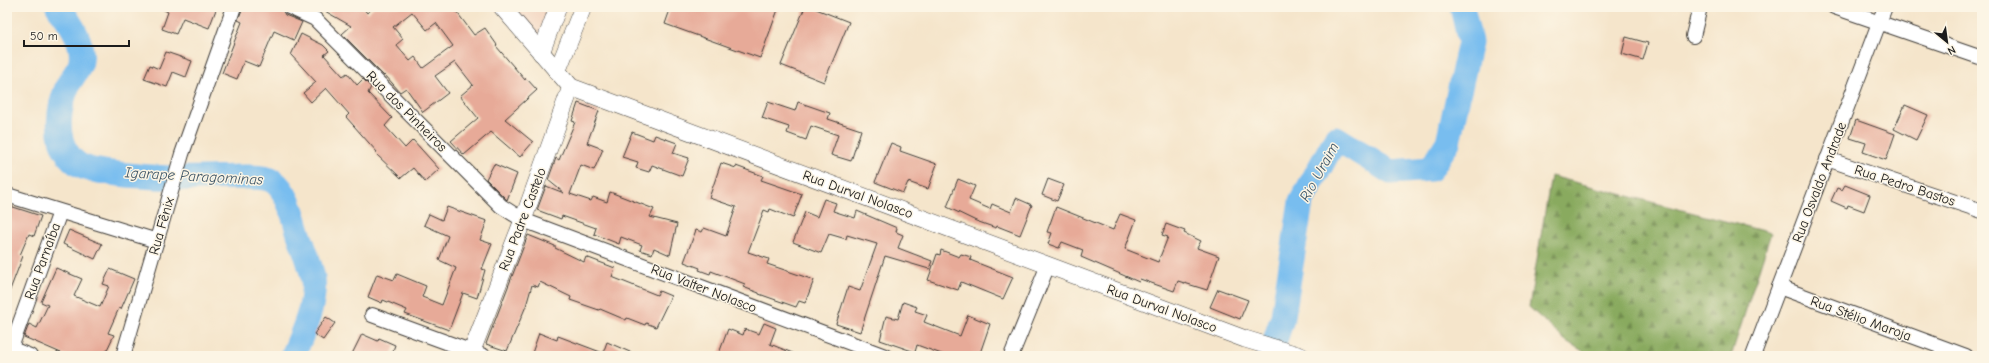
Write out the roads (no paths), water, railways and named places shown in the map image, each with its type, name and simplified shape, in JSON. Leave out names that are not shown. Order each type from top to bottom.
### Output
[{"type":"street","name":"Rua Fênix","points":[[123,356],[182,154],[234,7]]},
{"type":"street","name":"Rua dos Pinheiros","points":[[289,7],[319,23],[501,206],[523,220]]},
{"type":"street","name":"Rua Durval Nolasco","points":[[502,7],[571,87],[1245,338],[1301,356]]},
{"type":"street","points":[[541,53],[558,7]]},
{"type":"street","points":[[557,72],[583,7]]},
{"type":"street","points":[[1693,36],[1700,7]]},
{"type":"street","points":[[1834,7],[1982,58]]},
{"type":"street","name":"Rua Osvaldo Andrade","points":[[1753,356],[1885,7]]},
{"type":"street","name":"Rua Padre Castelo","points":[[475,354],[571,87]]},
{"type":"street","name":"Rua Pedro Bastos","points":[[1828,159],[1982,210]]},
{"type":"street","points":[[7,195],[157,242]]},
{"type":"street","name":"Rua Parnaíba","points":[[8,351],[60,212]]},
{"type":"street","name":"Rua Valter Nolasco","points":[[523,220],[885,356]]},
{"type":"street","points":[[1011,356],[1048,265]]},
{"type":"street","name":"Rua Stélio Maroja","points":[[1779,287],[1966,356]]},
{"type":"street","points":[[372,315],[475,354]]},
{"type":"street","points":[[8,351],[30,356]]},
{"type":"waterway","name":"Igarape Paragominas","points":[[58,7],[67,18],[75,32],[81,54],[79,67],[65,93],[59,120],[61,138],[69,156],[72,159],[81,166],[91,169],[141,176],[192,178],[240,177],[267,179],[273,181],[283,191],[293,213],[313,278],[313,298],[311,308],[305,328],[293,356]]},
{"type":"waterway","name":"Rio Uraim","points":[[1270,356],[1283,316],[1301,202],[1336,138],[1391,172],[1431,169],[1448,142],[1470,42],[1462,7]]}]
